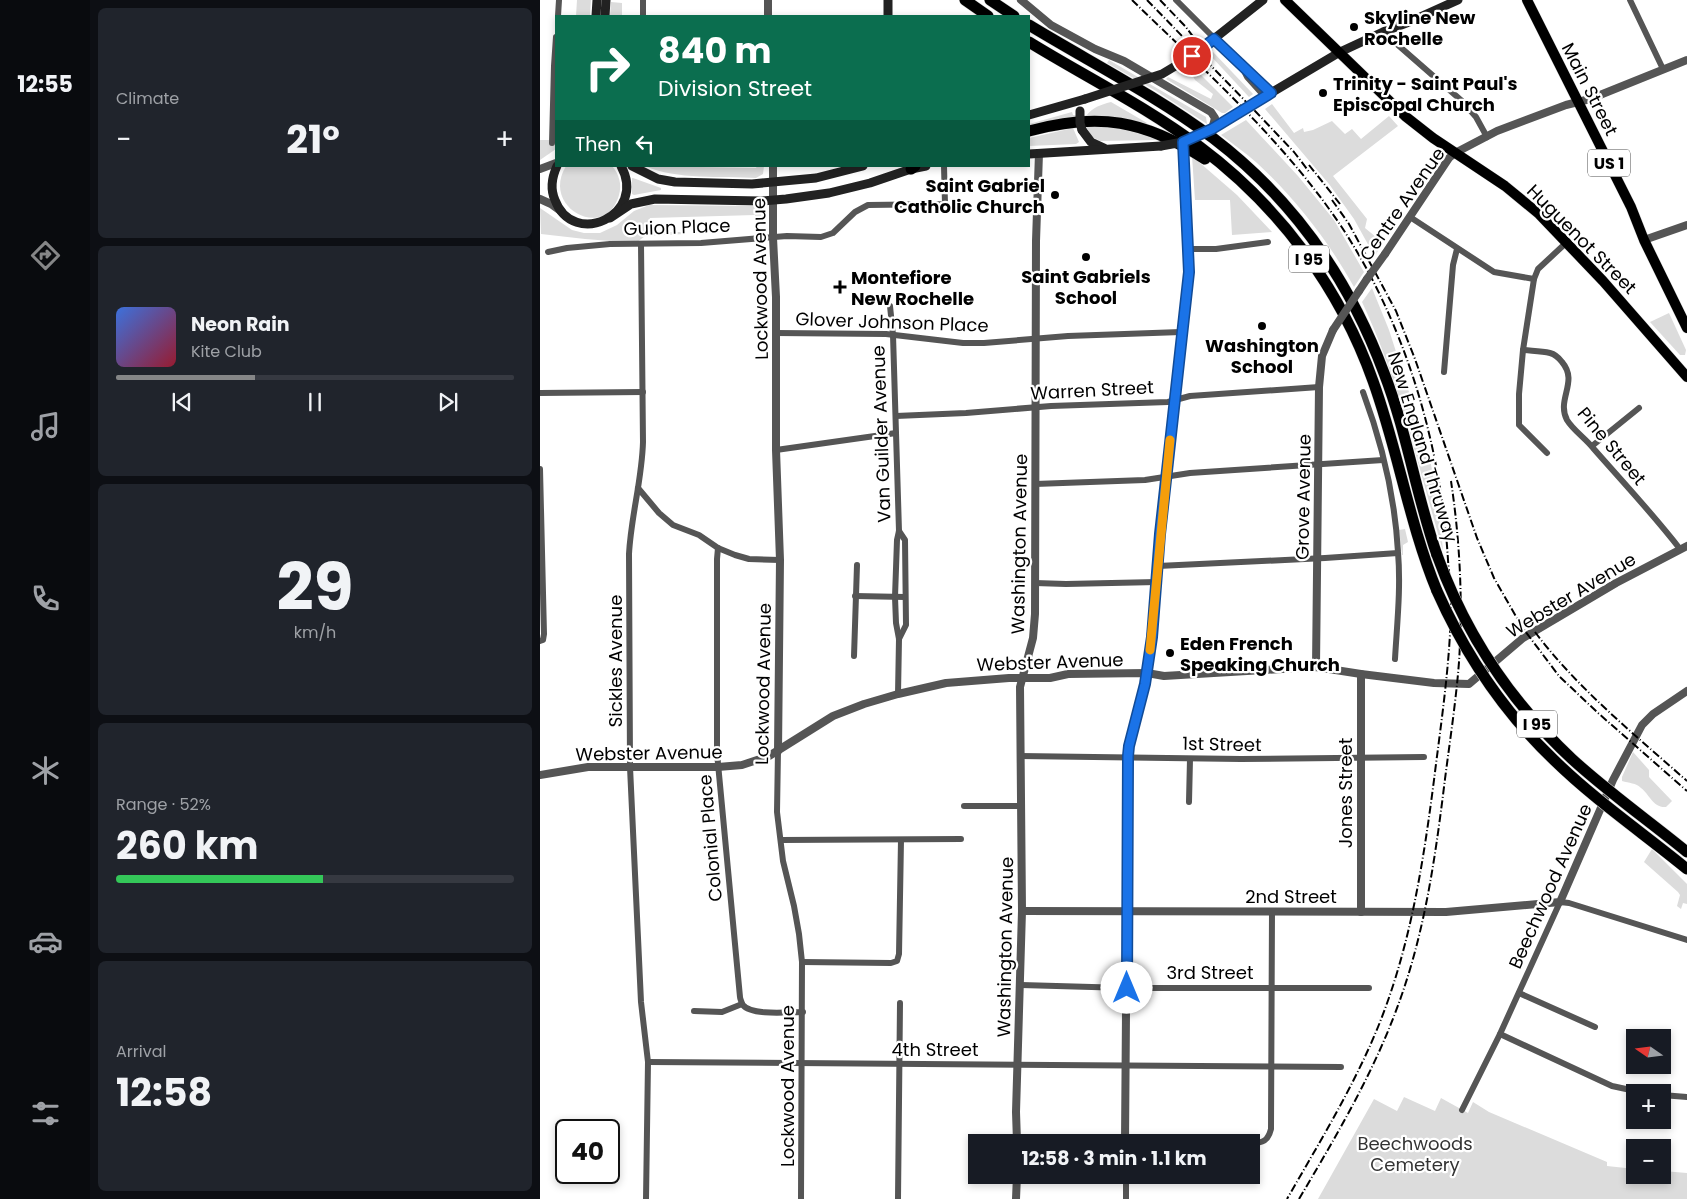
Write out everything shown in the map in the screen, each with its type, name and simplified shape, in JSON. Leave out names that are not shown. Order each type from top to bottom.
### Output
[{"type":"highway","points":[[965,0],[987,15]]},
{"type":"highway","points":[[990,0],[1012,15]]},
{"type":"highway","name":"New England Thruway","points":[[1030,26],[1151,97],[1213,138],[1269,188],[1312,238],[1357,309],[1376,353],[1393,400],[1425,519],[1437,555],[1453,595],[1475,639],[1498,675],[1546,733],[1577,764],[1687,852]]},
{"type":"highway","name":"New England Thruway","points":[[1030,43],[1178,132],[1218,161],[1255,194],[1288,231],[1331,291],[1364,357],[1381,404],[1416,535],[1437,591],[1452,624],[1481,672],[1506,707],[1573,778],[1687,869]]},
{"type":"highway","points":[[1030,131],[1061,123],[1090,121],[1115,122],[1145,128],[1188,148],[1255,194]]},
{"type":"main road","points":[[596,15],[597,0]]},
{"type":"main road","points":[[605,15],[606,0]]},
{"type":"main road","points":[[888,0],[888,15]]},
{"type":"main road","points":[[1030,115],[1084,100],[1162,74],[1212,41],[1263,0]]},
{"type":"main road","name":"Huguenot Street","points":[[1285,0],[1405,116],[1433,138],[1505,186],[1539,214],[1638,320],[1687,377]]},
{"type":"main road","points":[[1030,154],[1161,146],[1183,142],[1212,129],[1340,52],[1458,0]]},
{"type":"main road","name":"Main Street","points":[[1526,0],[1631,207],[1644,240],[1687,328]]},
{"type":"main road","points":[[1084,100],[1080,111],[1082,130],[1091,142],[1104,148]]},
{"type":"main road","points":[[558,167],[553,176],[552,192],[556,203],[563,213],[576,221],[586,224],[610,218],[632,204],[654,199],[761,201],[786,199],[870,183],[906,169],[919,167]]},
{"type":"main road","points":[[610,218],[621,207],[626,196],[626,179],[621,167]]},
{"type":"main road","points":[[634,167],[658,179],[676,182],[773,183],[816,178],[859,167]]},
{"type":"main road","points":[[1675,364],[1687,363]]},
{"type":"street","points":[[558,15],[559,0]]},
{"type":"street","points":[[643,0],[643,15]]},
{"type":"street","points":[[768,0],[768,15]]},
{"type":"street","points":[[1021,0],[1051,25],[1094,48],[1124,61],[1211,112],[1215,118],[1212,129]]},
{"type":"street","points":[[1176,0],[1212,41],[1241,66],[1247,77],[1265,97]]},
{"type":"street","points":[[1630,0],[1664,69]]},
{"type":"street","points":[[1383,32],[1462,101],[1476,117],[1487,137]]},
{"type":"street","points":[[552,143],[555,52]]},
{"type":"street","name":"Centre Avenue","points":[[1333,330],[1449,158],[1455,153],[1520,123],[1590,99],[1687,60]]},
{"type":"street","points":[[1126,1134],[1128,756],[1147,673],[1181,332],[1189,272],[1183,142]]},
{"type":"street","name":"Washington Avenue","points":[[1017,1134],[1022,911],[1020,687],[1033,638],[1036,583],[1036,338],[1039,153]]},
{"type":"street","points":[[540,169],[555,162]]},
{"type":"street","name":"Lockwood Avenue","points":[[773,167],[776,450],[780,560],[777,802],[783,861],[800,934],[802,962],[801,1199]]},
{"type":"street","name":"Guion Place","points":[[548,252],[585,246],[701,242],[787,236],[828,236],[855,212],[868,205],[945,204],[944,167]]},
{"type":"street","points":[[540,199],[563,213]]},
{"type":"street","points":[[1410,217],[1456,249],[1494,272],[1534,279]]},
{"type":"street","points":[[1644,240],[1687,225]]},
{"type":"street","points":[[1189,249],[1216,249],[1268,242]]},
{"type":"street","points":[[1547,453],[1519,425],[1519,394],[1523,350],[1534,279],[1538,269],[1567,242]]},
{"type":"street","name":"Sickles Avenue","points":[[641,244],[643,458],[630,534],[629,554],[630,767],[641,1002],[648,1062],[646,1199]]},
{"type":"street","points":[[1444,372],[1456,249]]},
{"type":"street","points":[[890,306],[894,335]]},
{"type":"street","name":"Grove Avenue","points":[[1316,667],[1319,387],[1322,356],[1333,330]]},
{"type":"street","name":"Glover Johnson Place","points":[[776,333],[894,335],[963,343],[984,343],[1036,338],[1181,332]]},
{"type":"street","name":"Van Guilder Avenue","points":[[894,335],[900,531],[897,540],[895,597],[899,640],[898,694]]},
{"type":"street","name":"Pine Street","points":[[1523,350],[1552,354],[1560,359],[1569,375],[1569,383],[1564,398],[1564,413],[1568,422],[1684,548]]},
{"type":"street","name":"Warren Street","points":[[896,416],[1036,407],[1168,402],[1190,396],[1319,387]]},
{"type":"street","points":[[540,393],[643,392]]},
{"type":"street","points":[[1363,392],[1376,427],[1390,490],[1398,552],[1399,603],[1395,660]]},
{"type":"street","points":[[1592,446],[1639,408]]},
{"type":"street","points":[[776,450],[896,433]]},
{"type":"street","points":[[1035,484],[1167,478],[1190,473],[1383,460]]},
{"type":"street","points":[[540,469],[544,634],[543,640],[540,641]]},
{"type":"street","points":[[638,488],[666,520],[698,535],[718,548],[749,559],[780,560]]},
{"type":"street","name":"Van Guilder Avenue","points":[[899,640],[906,625],[905,540],[900,531]]},
{"type":"street","name":"Colonial Place","points":[[718,548],[718,767],[738,986],[742,1004]]},
{"type":"street","name":"Webster Avenue","points":[[540,775],[588,767],[718,767],[750,763],[778,752],[833,716],[898,694],[946,683],[1009,678],[1050,678],[1068,674],[1147,673],[1164,676],[1316,667],[1434,683],[1470,684],[1523,638],[1616,583],[1684,548]]},
{"type":"street","points":[[1158,566],[1398,552]]},
{"type":"street","points":[[854,656],[857,565]]},
{"type":"street","points":[[1036,583],[1157,582]]},
{"type":"street","points":[[855,596],[905,597]]},
{"type":"street","name":"Jones Street","points":[[1360,912],[1361,674]]},
{"type":"street","name":"Beechwood Avenue","points":[[1462,1110],[1500,1034],[1613,780],[1642,725],[1653,714],[1687,690]]},
{"type":"street","name":"1st Street","points":[[1020,756],[1128,756],[1190,759],[1424,757]]},
{"type":"street","points":[[1189,802],[1190,759]]},
{"type":"street","points":[[964,806],[1021,806]]},
{"type":"street","points":[[781,840],[961,839]]},
{"type":"street","points":[[802,962],[891,963],[897,961],[899,954],[901,840]]},
{"type":"street","points":[[1560,902],[1577,905],[1687,940]]},
{"type":"street","name":"2nd Street","points":[[1022,911],[1446,912],[1560,902]]},
{"type":"street","points":[[1260,1142],[1269,1138],[1271,1130],[1272,911]]},
{"type":"street","name":"3rd Street","points":[[1021,985],[1127,988],[1369,988]]},
{"type":"street","points":[[1518,993],[1595,1027]]},
{"type":"street","points":[[898,1199],[900,1003]]},
{"type":"street","points":[[694,1011],[722,1012],[742,1004],[748,1008],[766,1012],[803,1012]]},
{"type":"street","points":[[1500,1034],[1612,1086],[1626,1089]]},
{"type":"street","name":"4th Street","points":[[648,1062],[1341,1066]]},
{"type":"street","points":[[1671,1096],[1687,1097]]},
{"type":"street","points":[[1016,1184],[1016,1199]]},
{"type":"street","points":[[1126,1184],[1126,1199]]},
{"type":"green space","points":[[577,0],[591,0],[590,15],[576,15]]},
{"type":"green space","points":[[611,2],[622,3],[622,15],[610,15]]},
{"type":"green space","points":[[1211,52],[1253,94],[1249,97],[1209,54]]},
{"type":"green space","points":[[1109,60],[1206,117],[1207,124],[1156,91],[1107,63]]},
{"type":"green space","points":[[1191,65],[1233,107],[1222,113],[1166,79],[1168,77],[1211,99],[1213,94],[1195,80],[1188,67]]},
{"type":"green space","points":[[1111,102],[1147,123],[1144,125],[1030,127],[1030,124],[1072,112],[1073,115],[1086,116],[1097,107]]},
{"type":"green space","points":[[1272,104],[1294,133],[1303,128],[1304,132],[1313,130],[1332,121],[1345,134],[1352,129],[1361,139],[1389,116],[1398,126],[1333,176],[1367,219],[1365,228],[1382,242],[1375,257],[1354,219],[1329,184],[1265,109]]},
{"type":"green space","points":[[1246,120],[1298,176],[1334,220],[1364,272],[1354,287],[1323,237],[1285,191],[1257,163],[1221,135]]},
{"type":"green space","points":[[1085,125],[1122,130],[1158,140],[1100,141],[1092,137]]},
{"type":"green space","points":[[1073,128],[1079,142],[1076,144],[1030,146],[1030,138]]},
{"type":"green space","points":[[540,140],[555,140],[555,150],[540,160]]},
{"type":"green space","points":[[1192,156],[1237,195],[1272,232],[1232,235],[1230,200],[1195,200]]},
{"type":"green space","points":[[566,167],[613,167],[620,183],[619,195],[612,209],[602,216],[590,218],[578,214],[568,206],[561,195],[560,181]]},
{"type":"green space","points":[[648,167],[764,167],[763,174],[756,178],[699,177],[671,174]]},
{"type":"green space","points":[[632,178],[661,188],[661,190],[634,195],[632,194]]},
{"type":"green space","points":[[649,205],[759,206],[761,207],[761,222],[755,222],[755,215],[650,218],[650,232],[684,232],[684,234],[645,236],[636,243],[541,234],[540,208],[572,230],[584,233],[600,233],[617,225],[634,211]]},
{"type":"green space","points":[[1372,288],[1389,330],[1429,454],[1439,507],[1443,551],[1398,394],[1362,302]]},
{"type":"green space","points":[[1669,313],[1686,350],[1685,355],[1680,355],[1650,322]]},
{"type":"green space","points":[[1405,529],[1408,542],[1403,545],[1402,555],[1399,530]]},
{"type":"green space","points":[[1633,752],[1649,770],[1649,777],[1672,801],[1666,807],[1655,803],[1637,785],[1622,781]]},
{"type":"green space","points":[[1652,849],[1687,884],[1687,904],[1683,903],[1681,909],[1677,906],[1680,895],[1678,892],[1644,862]]},
{"type":"green space","name":"Beechwoods Cemetery","points":[[1404,1097],[1435,1111],[1441,1098],[1468,1113],[1473,1102],[1489,1112],[1607,1162],[1607,1166],[1626,1168],[1626,1184],[1671,1184],[1671,1172],[1687,1173],[1687,1199],[1318,1199],[1374,1099],[1397,1111]]},
{"type":"railway","points":[[1132,0],[1215,80],[1295,165],[1341,226],[1364,263],[1384,303],[1416,386],[1428,429],[1444,516],[1451,596],[1447,672],[1425,843],[1407,937],[1389,997],[1358,1072],[1287,1199]]},
{"type":"railway","points":[[1147,0],[1294,152],[1310,173]]},
{"type":"railway","points":[[1160,0],[1185,26],[1207,55]]},
{"type":"railway","points":[[1309,165],[1340,204]]},
{"type":"railway","points":[[1332,200],[1349,224],[1396,311],[1415,359],[1477,538],[1494,578],[1522,627],[1559,676],[1687,791]]},
{"type":"railway","points":[[1299,1199],[1342,1125],[1380,1050],[1410,970],[1424,916],[1438,834],[1459,662],[1460,572],[1457,526],[1451,481]]},
{"type":"railway","points":[[1535,632],[1569,673],[1588,692],[1687,781]]},
{"type":"slow traffic","points":[[1150,650],[1170,440]]},
{"type":"place","name":"Skyline New Rochelle","points":[[1354,27]]},
{"type":"place","name":"Trinity - Saint Paul's Episcopal Church","points":[[1323,93]]},
{"type":"place","name":"Saint Gabriel Catholic Church","points":[[1055,195]]},
{"type":"place","name":"Saint Gabriels School","points":[[1086,257]]},
{"type":"place","name":"Montefiore New Rochelle","points":[[840,287]]},
{"type":"place","name":"Washington School","points":[[1262,326]]},
{"type":"place","name":"Eden French Speaking Church","points":[[1170,653]]},
{"type":"route","points":[[1127,988],[1128,756],[1145,684],[1152,637],[1160,534],[1189,272],[1183,142],[1212,129],[1271,93],[1214,39],[1192,56]]}]
